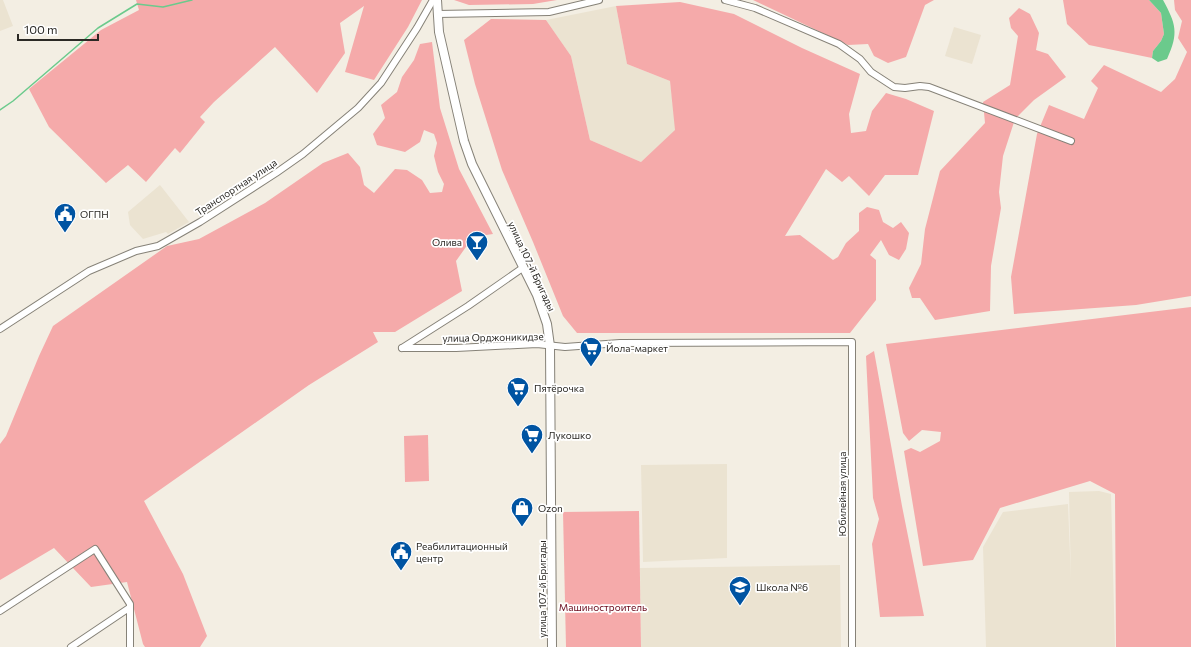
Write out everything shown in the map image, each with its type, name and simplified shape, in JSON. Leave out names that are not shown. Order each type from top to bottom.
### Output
[{"type":"main road","name":"улица 107-й Бригады","points":[[437,0],[436,14],[439,32],[464,142],[472,164],[524,267],[542,308],[547,324],[550,346],[552,647]]},
{"type":"street","name":"Транспортная улица","points":[[0,329],[89,271],[136,251],[158,246],[200,222],[276,173],[302,154],[358,108],[381,83],[417,28],[433,0]]},
{"type":"street","points":[[436,14],[549,12],[599,0]]},
{"type":"street","points":[[725,0],[755,8],[839,44],[860,59],[871,72],[894,87],[929,87],[1071,141]]},
{"type":"street","name":"улица Орджоникидзе","points":[[524,267],[468,306],[402,348],[456,348],[537,344],[565,347],[626,343],[852,342]]},
{"type":"street","name":"Юбилейная улица","points":[[852,342],[852,647]]},
{"type":"street","points":[[0,611],[95,549],[130,604],[130,647]]},
{"type":"street","points":[[71,647],[129,608]]},
{"type":"shaded area","points":[[0,0],[3,0],[13,26],[0,31]]},
{"type":"shaded area","points":[[1149,0],[1163,0],[1173,22],[1174,35],[1171,50],[1167,59],[1158,62],[1152,58],[1153,51],[1161,41],[1164,34],[1161,13]]},
{"type":"shaded area","points":[[616,6],[627,64],[670,81],[676,130],[641,162],[590,140],[571,56],[546,20]]},
{"type":"shaded area","points":[[954,27],[981,35],[972,64],[945,56]]},
{"type":"shaded area","points":[[160,185],[189,222],[168,234],[166,232],[143,239],[130,225],[128,212]]},
{"type":"shaded area","points":[[727,464],[727,558],[643,562],[641,465]]},
{"type":"shaded area","points":[[1099,491],[1111,494],[1115,647],[986,647],[983,547],[1003,512],[1068,504],[1071,580],[1069,492]]},
{"type":"shaded area","name":"Школа №6","points":[[840,565],[841,647],[641,647],[640,568]]},
{"type":"green space","points":[[136,0],[422,0],[408,27],[374,80],[345,72],[364,6],[340,23],[345,53],[317,93],[275,47],[214,102],[200,117],[205,122],[180,153],[175,148],[146,182],[128,165],[106,183],[49,127],[29,89],[101,30],[139,10]]},
{"type":"green space","points":[[454,0],[557,0],[533,4],[469,5]]},
{"type":"green space","points":[[753,0],[934,0],[925,5],[906,57],[888,63],[874,56],[868,44],[848,45]]},
{"type":"green space","points":[[1063,0],[1149,0],[1161,13],[1164,34],[1161,41],[1153,51],[1152,58],[1089,45],[1067,24]]},
{"type":"green space","points":[[1174,0],[1191,0],[1191,296],[1136,305],[1014,314],[1011,277],[1037,134],[1049,105],[1084,119],[1098,88],[1091,81],[1104,65],[1161,92],[1175,79],[1187,52],[1178,38],[1182,21],[1175,10]]},
{"type":"green space","points":[[680,2],[734,14],[802,48],[860,74],[849,114],[851,133],[866,131],[872,111],[886,93],[906,99],[934,111],[918,175],[885,175],[869,196],[849,176],[842,182],[826,169],[785,236],[800,235],[833,260],[838,257],[846,243],[859,231],[859,213],[867,207],[879,210],[883,222],[893,228],[901,222],[909,233],[906,249],[899,260],[889,255],[881,240],[870,255],[876,260],[876,300],[850,333],[577,333],[563,316],[502,170],[475,84],[464,40],[491,19],[546,20],[571,56],[590,140],[641,162],[675,130],[670,81],[627,64],[616,6]]},
{"type":"green space","points":[[1019,8],[1030,14],[1039,33],[1036,50],[1048,54],[1066,77],[1034,100],[1015,119],[1003,156],[999,192],[1001,208],[991,266],[990,311],[935,320],[920,298],[912,298],[909,288],[921,264],[925,229],[940,171],[985,123],[983,102],[1010,85],[1018,36],[1011,28],[1009,18]]},
{"type":"green space","points":[[432,42],[440,108],[459,169],[493,234],[473,237],[456,261],[462,291],[395,332],[373,332],[378,342],[309,385],[144,501],[183,574],[207,636],[200,647],[145,647],[127,582],[91,587],[54,548],[0,580],[0,444],[6,436],[53,326],[167,246],[199,239],[265,203],[323,163],[348,153],[360,167],[364,185],[374,193],[395,169],[407,170],[422,180],[430,193],[442,192],[444,184],[438,172],[434,156],[437,143],[434,134],[424,130],[420,142],[405,152],[377,145],[373,134],[385,118],[381,105],[397,92],[402,77],[414,60],[420,44]]},
{"type":"green space","points":[[1191,307],[1191,647],[1116,647],[1115,494],[1090,481],[1000,508],[973,560],[923,566],[904,451],[911,448],[920,452],[940,441],[941,432],[922,430],[909,441],[903,433],[886,344]]},
{"type":"green space","points":[[874,351],[902,506],[924,616],[880,617],[872,544],[879,519],[873,498],[866,356]]},
{"type":"green space","points":[[428,435],[429,481],[405,482],[404,436]]},
{"type":"green space","name":"Машиностроитель","points":[[639,511],[641,647],[566,647],[563,512]]},
{"type":"waterway","points":[[0,110],[13,101],[98,28],[137,4],[163,7],[192,0]]},
{"type":"place","name":"ОГПН","points":[[65,234]]},
{"type":"place","name":"Олива","points":[[477,262]]},
{"type":"place","name":"Йола-маркет","points":[[591,368]]},
{"type":"place","name":"Пятёрочка","points":[[518,408]]},
{"type":"place","name":"Лукошко","points":[[532,454]]},
{"type":"place","name":"Ozon","points":[[522,528]]},
{"type":"place","name":"Реабилитационный центр","points":[[401,572]]},
{"type":"place","name":"Школа №6","points":[[740,606]]}]
